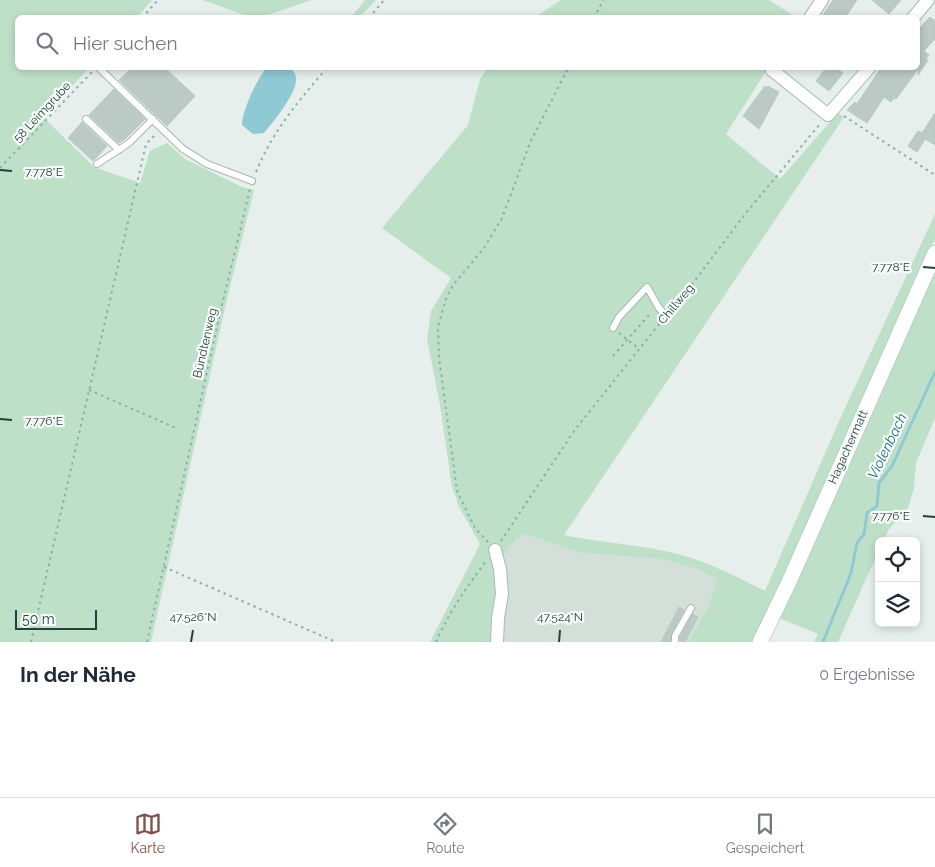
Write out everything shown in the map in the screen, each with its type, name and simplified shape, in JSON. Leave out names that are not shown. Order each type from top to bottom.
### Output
[{"type":"street","points":[[812,15],[822,0]]},
{"type":"street","points":[[915,15],[926,1]]},
{"type":"street","points":[[772,70],[831,111],[867,70]]},
{"type":"street","name":"Hagachermatt","points":[[760,642],[789,582],[935,253]]},
{"type":"street","points":[[494,550],[500,569],[502,594],[497,642]]},
{"type":"lane","points":[[100,70],[183,149],[207,164],[252,181]]},
{"type":"lane","points":[[86,119],[119,150]]},
{"type":"lane","points":[[98,164],[129,143],[152,119]]},
{"type":"lane","points":[[613,328],[619,317],[648,287],[659,308],[666,316]]},
{"type":"lane","points":[[675,642],[676,636],[691,608]]},
{"type":"path","points":[[145,15],[158,0]]},
{"type":"path","points":[[372,15],[384,0]]},
{"type":"path","points":[[596,15],[603,0]]},
{"type":"path","name":"58 Leimgrube","points":[[0,168],[96,70]]},
{"type":"path","name":"Bündtenweg","points":[[147,642],[221,309],[252,181],[263,154],[275,134],[287,116],[325,70]]},
{"type":"path","points":[[494,550],[475,528],[457,491],[439,357],[438,326],[447,296],[454,284],[484,248],[502,218],[530,143],[567,70]]},
{"type":"path","points":[[831,111],[844,116],[935,174]]},
{"type":"path","name":"Chillweg","points":[[436,642],[456,603],[574,431],[638,348],[690,287],[746,213],[831,111]]},
{"type":"path","points":[[31,642],[146,144],[162,128]]},
{"type":"path","points":[[613,356],[649,315]]},
{"type":"path","points":[[613,328],[638,348]]},
{"type":"path","points":[[89,390],[176,428]]},
{"type":"path","points":[[164,567],[336,642]]},
{"type":"shaded area","points":[[525,534],[579,553],[661,559],[697,569],[717,579],[707,609],[688,642],[501,642],[502,557],[516,540]]},
{"type":"green space","points":[[0,0],[152,0],[139,15],[15,15],[15,70],[87,70],[43,117],[94,167],[140,183],[150,151],[167,143],[185,159],[242,187],[254,190],[226,303],[151,642],[0,642]]},
{"type":"green space","points":[[203,0],[312,0],[271,14],[244,15]]},
{"type":"green space","points":[[365,0],[376,0],[362,15],[353,15]]},
{"type":"green space","points":[[561,0],[769,0],[793,15],[538,15]]},
{"type":"green space","points":[[487,70],[767,70],[726,134],[780,179],[838,113],[844,117],[564,535],[678,554],[716,568],[765,591],[840,419],[935,214],[935,239],[754,642],[688,642],[707,609],[717,579],[697,569],[661,559],[579,553],[525,534],[516,540],[502,557],[501,642],[430,642],[480,544],[459,507],[452,487],[440,405],[427,339],[431,311],[451,278],[382,228],[468,125],[480,79]]},
{"type":"green space","points":[[935,268],[935,418],[916,463],[914,488],[908,508],[889,529],[885,537],[875,537],[875,559],[838,642],[814,642],[818,634],[779,618]]},
{"type":"water","points":[[265,70],[291,70],[295,74],[296,82],[288,101],[264,133],[253,134],[242,125],[244,111]]},
{"type":"building","points":[[833,0],[857,0],[847,15],[823,15]]},
{"type":"building","points":[[872,0],[901,0],[889,14]]},
{"type":"building","points":[[930,17],[935,21],[935,39],[924,51],[929,55],[926,59],[928,60],[918,75],[918,70],[920,70],[920,28]]},
{"type":"building","points":[[130,70],[167,70],[195,96],[167,126],[119,80]]},
{"type":"building","points":[[824,70],[839,70],[843,73],[829,91],[816,81]]},
{"type":"building","points":[[880,70],[917,70],[896,99],[894,98],[891,102],[884,97],[867,123],[847,110],[855,102],[857,104]]},
{"type":"building","points":[[765,86],[779,92],[759,129],[743,116]]},
{"type":"building","points":[[114,89],[145,119],[119,143],[89,115]]},
{"type":"building","points":[[935,113],[935,145],[925,139],[917,152],[908,146],[918,131],[922,133]]},
{"type":"building","points":[[82,122],[107,146],[93,161],[68,138]]},
{"type":"building","points":[[679,607],[684,610],[671,634],[670,642],[661,642]]},
{"type":"building","points":[[693,614],[698,617],[685,642],[680,642],[680,637]]},
{"type":"waterway","name":"Violenbach","points":[[823,642],[851,573],[857,543],[864,534],[867,513],[877,506],[879,483],[892,466],[935,372]]}]
